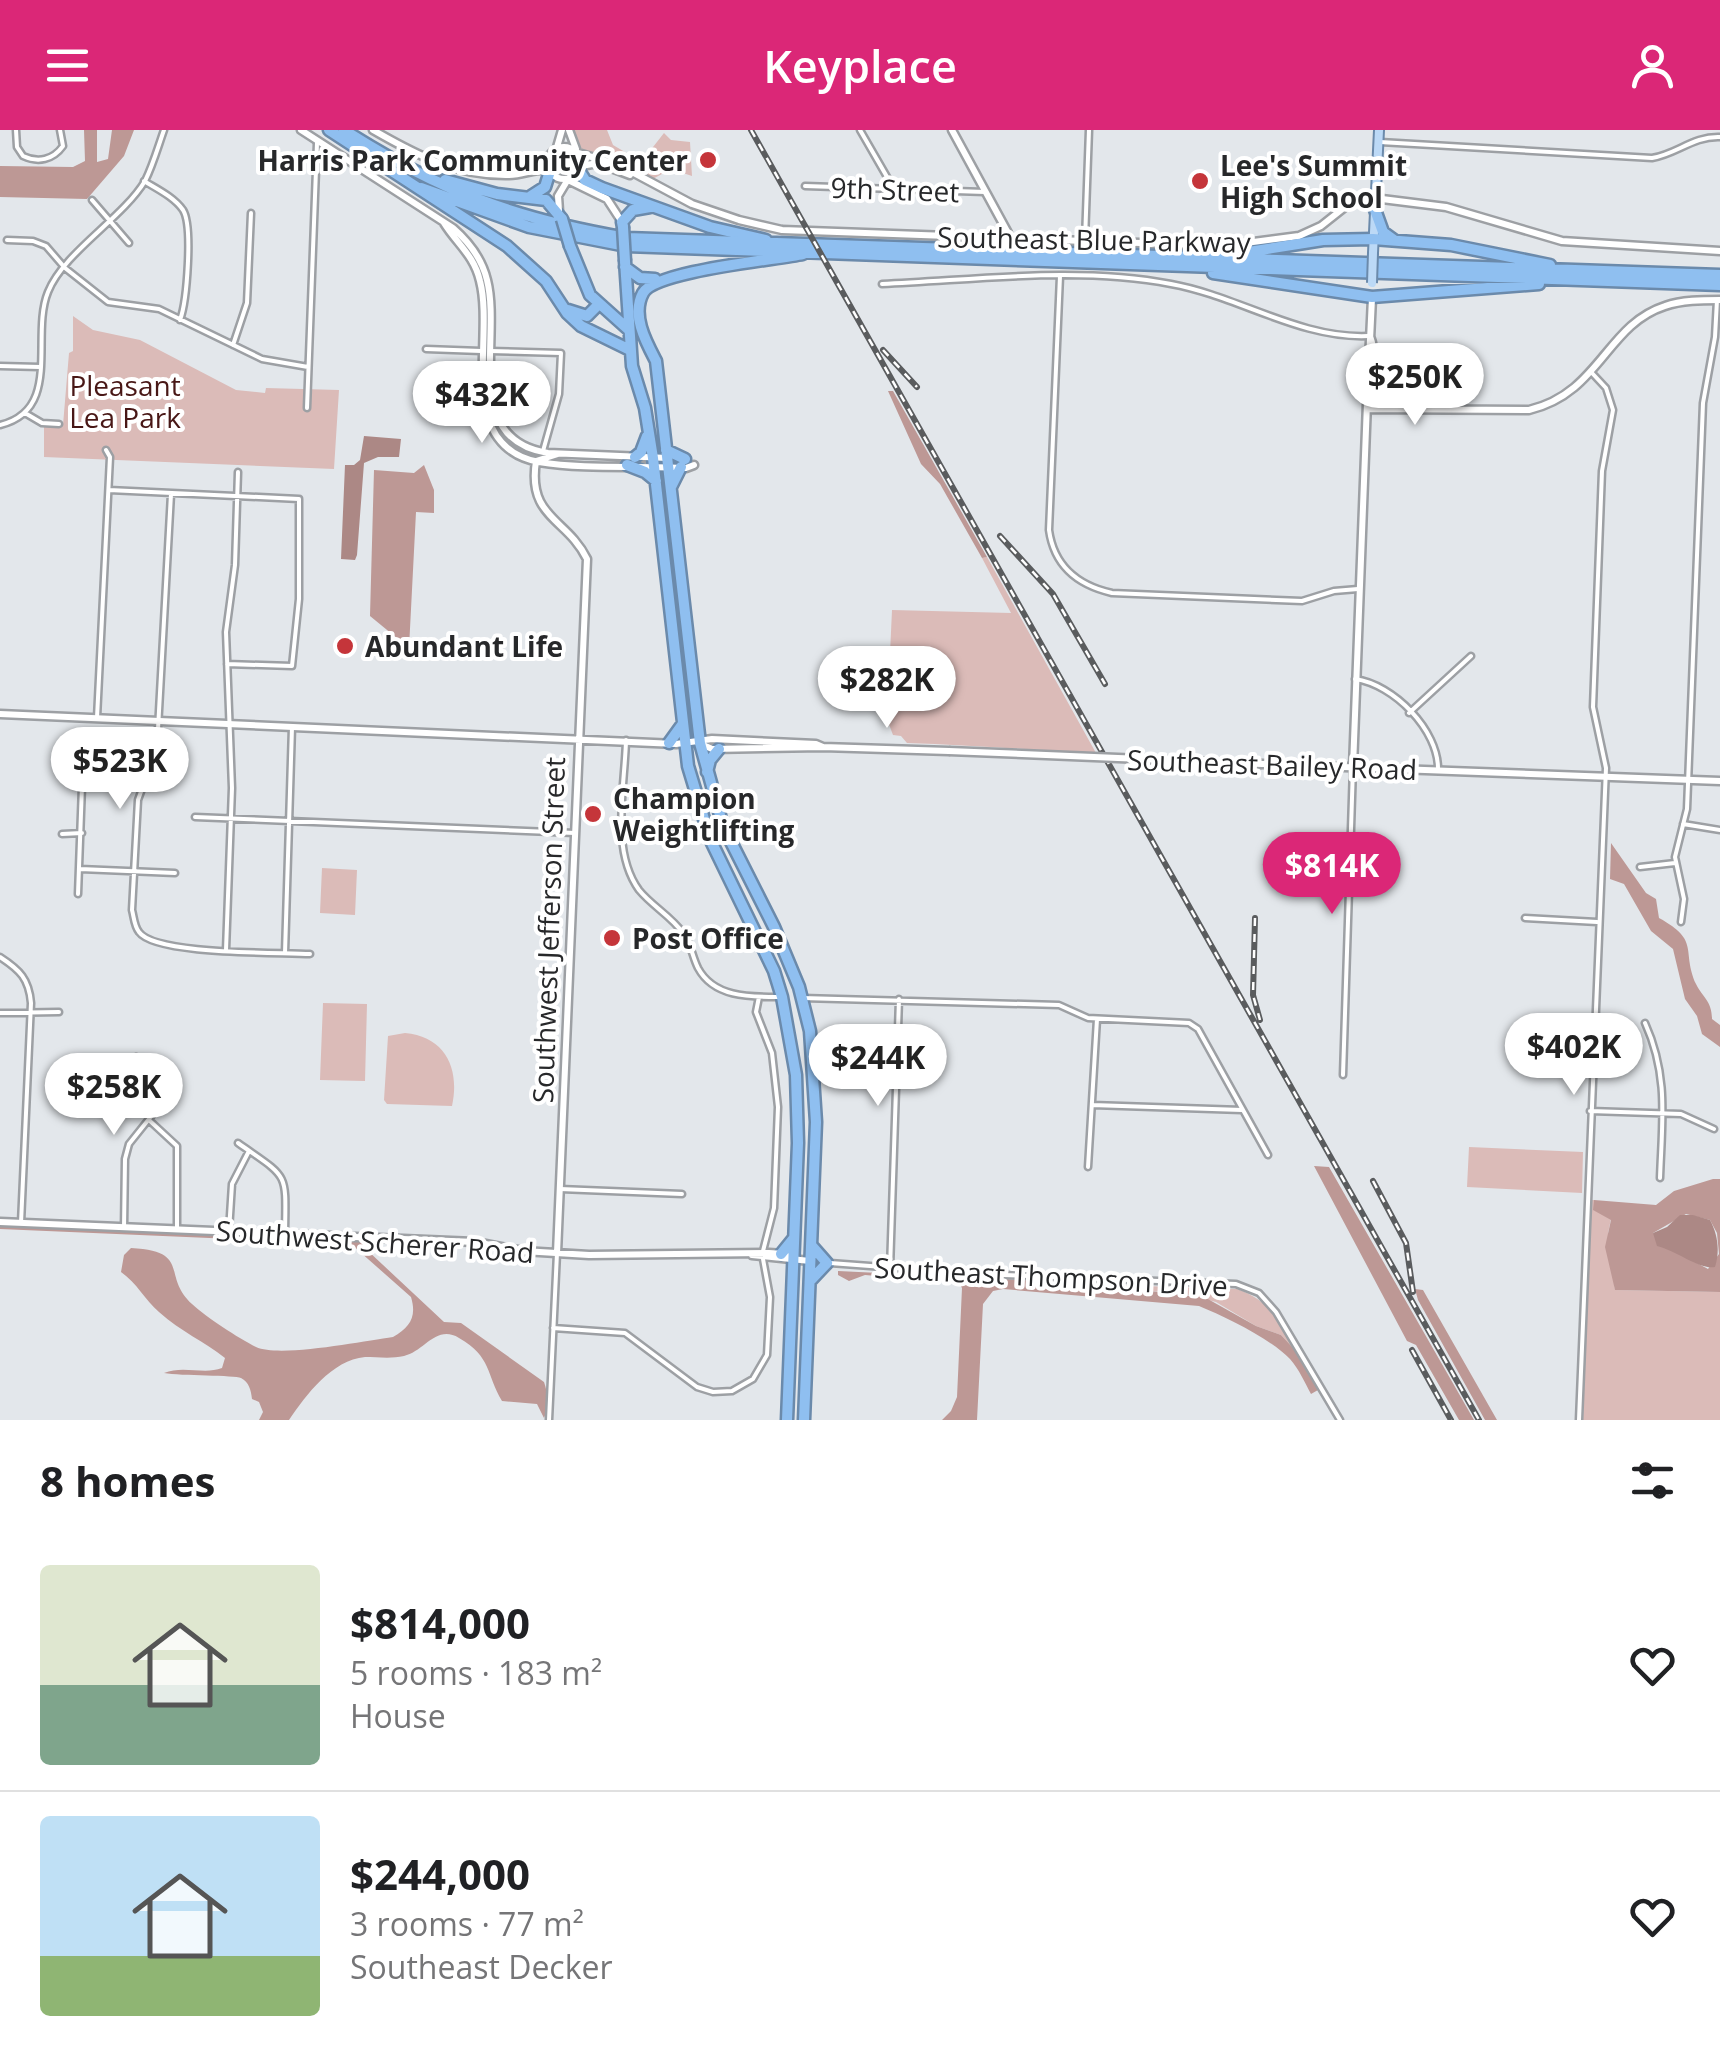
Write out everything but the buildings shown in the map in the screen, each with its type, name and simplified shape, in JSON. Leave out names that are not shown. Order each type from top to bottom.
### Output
[{"type":"highway","points":[[329,130],[527,261],[573,320],[630,350]]},
{"type":"highway","points":[[344,130],[406,167],[494,208],[575,230],[627,238],[802,250]]},
{"type":"highway","points":[[406,167],[461,186],[546,200],[560,216],[584,284],[599,304],[648,347]]},
{"type":"highway","points":[[579,168],[589,182],[658,208],[802,250]]},
{"type":"highway","points":[[528,197],[544,188],[549,171]]},
{"type":"highway","points":[[421,188],[491,215],[626,246],[1720,285]]},
{"type":"highway","points":[[1374,202],[1383,232],[1394,241]]},
{"type":"highway","points":[[658,208],[639,207],[622,225],[630,350],[654,462],[684,743],[706,829],[765,948],[782,997],[797,1085],[794,1237],[785,1258],[792,1277],[787,1420]]},
{"type":"highway","points":[[1147,262],[1155,254],[1249,253],[1323,240],[1373,239],[1451,245],[1600,272]]},
{"type":"highway","points":[[802,250],[668,279],[646,288],[638,315],[656,361],[706,773],[722,826],[774,927],[802,998],[810,1031],[816,1086],[804,1420]]},
{"type":"highway","points":[[1147,262],[1720,276]]},
{"type":"highway","points":[[1147,262],[1148,269],[1205,272],[1372,297],[1617,281]]},
{"type":"highway","points":[[625,264],[640,278],[668,279]]},
{"type":"highway","points":[[560,302],[572,313],[584,316],[594,312],[599,304]]},
{"type":"highway","points":[[649,426],[644,448],[631,461],[656,481]]},
{"type":"highway","points":[[667,458],[683,463],[671,488]]},
{"type":"highway","points":[[668,743],[682,724]]},
{"type":"highway","points":[[706,773],[719,749]]},
{"type":"highway","points":[[810,1282],[827,1263],[811,1245]]},
{"type":"main road","points":[[1372,297],[1379,130]]},
{"type":"street","points":[[16,130],[17,147],[23,156],[44,160],[56,156],[63,146],[60,130]]},
{"type":"street","points":[[0,425],[26,414],[39,390],[45,303],[52,283],[144,181],[164,130]]},
{"type":"street","points":[[301,130],[443,222],[468,252],[484,283],[492,400],[499,422],[516,440],[543,452],[631,461]]},
{"type":"street","points":[[374,130],[441,166],[466,172],[549,171],[607,199],[622,225]]},
{"type":"street","points":[[501,174],[530,167],[551,154],[566,130]]},
{"type":"street","points":[[566,130],[577,152],[579,168]]},
{"type":"street","points":[[860,130],[894,190]]},
{"type":"street","points":[[952,130],[1008,239]]},
{"type":"street","points":[[1085,242],[1089,130]]},
{"type":"street","points":[[1379,142],[1652,158],[1665,156],[1698,139],[1720,137]]},
{"type":"street","points":[[307,408],[317,140]]},
{"type":"street","points":[[557,147],[568,146],[636,177]]},
{"type":"street","points":[[549,171],[551,154]]},
{"type":"street","points":[[560,216],[558,196],[579,168],[598,163],[636,177]]},
{"type":"street","name":"Southeast Blue Parkway","points":[[636,177],[692,204],[782,230],[1202,247],[1265,242],[1307,233],[1356,200],[1374,202]]},
{"type":"street","points":[[144,181],[176,202],[186,217],[180,320]]},
{"type":"street","name":"9th Street","points":[[805,186],[985,192]]},
{"type":"street","points":[[92,200],[128,243]]},
{"type":"street","points":[[1374,202],[1446,207],[1562,240],[1720,250]]},
{"type":"street","points":[[233,344],[247,303],[252,213]]},
{"type":"street","points":[[7,240],[46,246],[65,268],[108,302],[159,309],[277,364],[308,367]]},
{"type":"street","points":[[1060,276],[1049,530],[1052,546],[1065,570],[1083,583],[1112,593],[1302,601],[1334,591],[1358,590]]},
{"type":"street","points":[[882,284],[1111,276],[1175,284],[1323,333],[1370,336]]},
{"type":"street","points":[[1344,1076],[1358,590],[1372,297]]},
{"type":"street","points":[[1367,406],[1451,404],[1458,409],[1529,410],[1555,404],[1592,372],[1632,324],[1663,306],[1718,300],[1703,403],[1688,780],[1675,863],[1684,899],[1681,922]]},
{"type":"street","points":[[426,349],[561,354],[559,394],[543,452]]},
{"type":"street","points":[[488,351],[482,389],[485,409],[498,437],[513,450],[536,461],[654,462],[667,458]]},
{"type":"street","points":[[0,366],[40,368]]},
{"type":"street","points":[[1579,1420],[1606,777],[1605,751],[1592,707],[1602,471],[1613,410],[1606,388],[1592,372]]},
{"type":"street","points":[[26,414],[36,422],[59,424]]},
{"type":"street","points":[[97,718],[109,490],[110,458],[106,450]]},
{"type":"street","points":[[513,450],[534,455],[543,452]]},
{"type":"street","points":[[536,461],[558,454]]},
{"type":"street","name":"Southwest Jefferson Street","points":[[536,461],[537,498],[587,560],[550,1420]]},
{"type":"street","points":[[226,950],[231,819],[226,632],[235,565],[238,472]]},
{"type":"street","points":[[109,490],[299,499],[299,600],[292,666],[227,664]]},
{"type":"street","points":[[171,494],[157,747],[138,800],[132,910],[135,924],[143,937],[168,947],[310,954]]},
{"type":"street","points":[[1409,713],[1471,656]]},
{"type":"street","points":[[1355,679],[1385,688],[1409,713],[1434,744],[1438,770]]},
{"type":"street","name":"Southeast Bailey Road","points":[[0,714],[823,747]]},
{"type":"street","points":[[284,952],[292,726]]},
{"type":"street","points":[[626,740],[622,840],[632,879],[685,934],[697,965],[709,982],[726,992],[782,997]]},
{"type":"street","name":"Southeast Bailey Road","points":[[700,743],[719,749],[949,751],[1720,781]]},
{"type":"street","points":[[69,776],[81,780],[82,786],[78,894]]},
{"type":"street","points":[[194,817],[575,833]]},
{"type":"street","points":[[1684,824],[1720,830]]},
{"type":"street","points":[[62,834],[82,834]]},
{"type":"street","points":[[1640,867],[1675,863]]},
{"type":"street","points":[[80,869],[175,874]]},
{"type":"street","points":[[1525,918],[1598,922]]},
{"type":"street","points":[[0,957],[22,974],[30,986],[21,1223]]},
{"type":"street","points":[[554,1328],[625,1332],[697,1387],[713,1392],[732,1391],[754,1379],[767,1355],[770,1298],[763,1256],[774,1208],[778,1107],[772,1053],[756,1012],[759,997]]},
{"type":"street","points":[[802,998],[1059,1005],[1083,1017],[1193,1025],[1268,1156]]},
{"type":"street","points":[[890,1269],[899,999]]},
{"type":"street","points":[[0,1013],[59,1012]]},
{"type":"street","points":[[1088,1167],[1097,1019]]},
{"type":"street","points":[[1645,1023],[1660,1061],[1660,1178]]},
{"type":"street","points":[[124,1228],[127,1151],[133,1138],[164,1102],[165,1093],[159,1078],[136,1057]]},
{"type":"street","points":[[165,1093],[174,1092]]},
{"type":"street","points":[[1092,1106],[1243,1110]]},
{"type":"street","points":[[1590,1111],[1693,1116],[1714,1129]]},
{"type":"street","points":[[148,1120],[177,1146],[177,1230]]},
{"type":"street","points":[[238,1143],[274,1166],[284,1181],[285,1233]]},
{"type":"street","points":[[229,1230],[231,1186],[249,1151]]},
{"type":"street","points":[[560,1189],[682,1194]]},
{"type":"street","name":"Southwest Scherer Road","points":[[0,1222],[475,1242],[523,1252],[700,1252],[810,1261]]},
{"type":"street","name":"Southeast Thompson Drive","points":[[810,1261],[890,1269],[1236,1284],[1252,1290],[1276,1312],[1340,1420]]},
{"type":"green space","points":[[573,130],[607,130],[613,145],[630,155],[646,156],[664,133],[671,140],[690,142],[692,176],[671,169],[651,180],[583,152]]},
{"type":"green space","name":"Pleasant Lea Park","points":[[73,316],[93,330],[140,340],[236,390],[339,390],[334,469],[44,457],[44,425],[63,425],[69,353],[73,351]]},
{"type":"green space","points":[[987,557],[1096,753],[907,743],[901,736],[893,735],[887,719],[892,610],[1011,613],[982,558]]},
{"type":"green space","points":[[322,868],[357,870],[355,915],[320,913]]},
{"type":"green space","points":[[323,1003],[367,1004],[365,1081],[320,1080]]},
{"type":"green space","points":[[405,1033],[431,1041],[447,1057],[454,1080],[452,1106],[387,1104],[384,1100],[388,1036]]},
{"type":"green space","points":[[1469,1147],[1583,1152],[1582,1193],[1467,1187]]},
{"type":"green space","points":[[1590,1200],[1594,1200],[1594,1210],[1611,1219],[1608,1233],[1615,1290],[1720,1292],[1720,1420],[1583,1420]]},
{"type":"green space","points":[[1144,1286],[1237,1289],[1249,1294],[1272,1313],[1295,1350],[1281,1335],[1256,1326],[1216,1302],[1150,1291]]},
{"type":"shaded area","points":[[84,130],[97,130],[97,162],[108,159],[112,130],[134,130],[124,156],[87,199],[0,197],[0,166],[73,167],[85,161]]},
{"type":"shaded area","points":[[888,391],[893,391],[987,557],[982,558],[940,484],[921,464]]},
{"type":"shaded area","points":[[364,436],[401,439],[399,457],[378,457],[364,463],[357,555],[355,560],[341,559],[345,465],[360,460]]},
{"type":"shaded area","points":[[424,465],[434,490],[434,513],[416,512],[409,648],[370,616],[374,470],[414,473]]},
{"type":"shaded area","points":[[1611,843],[1646,893],[1656,899],[1659,918],[1685,940],[1696,984],[1709,1004],[1712,1019],[1720,1025],[1720,1047],[1702,1034],[1697,1016],[1685,999],[1673,949],[1651,931],[1624,884],[1610,879]]},
{"type":"shaded area","points":[[1314,1166],[1329,1167],[1474,1420],[1459,1420],[1416,1345],[1407,1341]]},
{"type":"shaded area","points":[[1720,1179],[1720,1292],[1615,1290],[1605,1247],[1611,1220],[1593,1210],[1594,1200],[1656,1205],[1674,1191]],"holes":[[[1686,1214],[1710,1220],[1717,1233],[1719,1254],[1708,1269],[1673,1250],[1653,1233]]]},
{"type":"shaded area","points":[[1680,1215],[1710,1220],[1717,1243],[1715,1267],[1702,1266],[1657,1246],[1653,1233]]},
{"type":"shaded area","points":[[0,1224],[368,1240],[367,1250],[444,1322],[461,1323],[544,1382],[546,1414],[544,1418],[537,1404],[502,1401],[477,1352],[459,1338],[444,1334],[411,1354],[365,1357],[342,1365],[312,1390],[289,1420],[259,1420],[263,1412],[259,1402],[252,1399],[241,1378],[164,1373],[215,1370],[222,1368],[225,1358],[154,1307],[121,1272],[124,1255],[131,1248],[162,1254],[173,1267],[183,1294],[198,1309],[256,1347],[283,1351],[393,1337],[411,1321],[411,1297],[351,1244],[0,1229]]},
{"type":"shaded area","points":[[838,1271],[1144,1286],[1150,1291],[1206,1298],[1281,1335],[1295,1350],[1318,1390],[1311,1394],[1282,1351],[1235,1322],[1199,1306],[1003,1289],[993,1291],[983,1304],[977,1420],[942,1420],[957,1397],[962,1288],[959,1283],[865,1275],[849,1281]]},
{"type":"shaded area","points":[[1415,1289],[1423,1290],[1497,1420],[1485,1420]]},
{"type":"railway","points":[[751,130],[1479,1420]]},
{"type":"railway","points":[[883,350],[917,387]]},
{"type":"railway","points":[[1000,536],[1053,594],[1105,684]]},
{"type":"railway","points":[[1255,918],[1253,995],[1260,1020]]},
{"type":"railway","points":[[1373,1181],[1406,1243],[1413,1292]]},
{"type":"railway","points":[[1412,1350],[1451,1420]]},
{"type":"place","name":"Harris Park Community Center","points":[[708,160]]},
{"type":"place","name":"Lee's Summit High School","points":[[1200,181]]},
{"type":"place","name":"Abundant Life","points":[[345,646]]},
{"type":"place","name":"Champion Weightlifting","points":[[593,814]]},
{"type":"place","name":"Post Office","points":[[612,938]]}]
